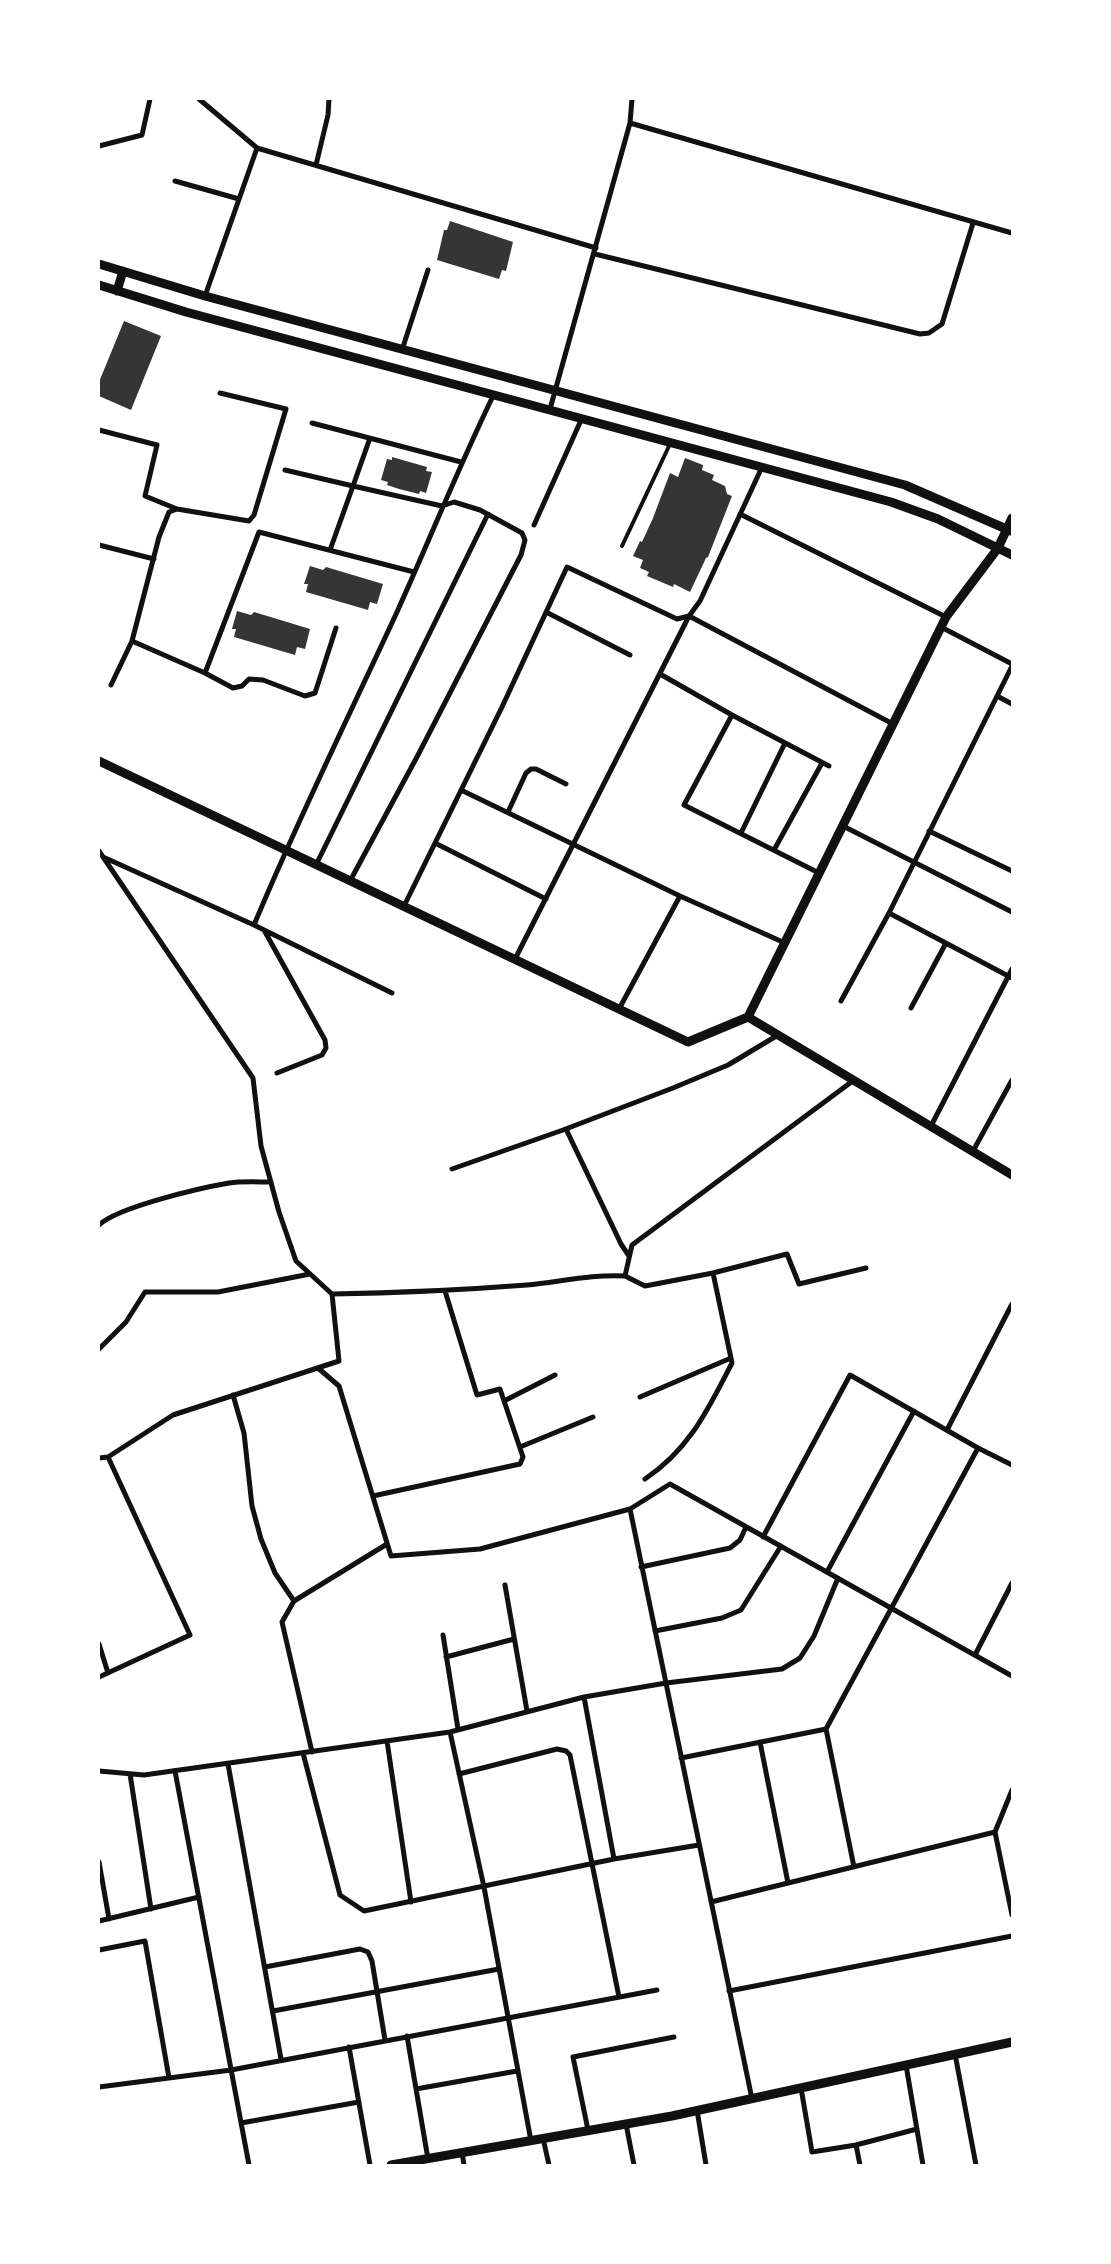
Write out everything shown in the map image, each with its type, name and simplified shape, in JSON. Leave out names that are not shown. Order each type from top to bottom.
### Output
[{"type":"street","points":[[99,146],[142,135],[150,99]]},
{"type":"street","points":[[199,99],[257,148],[596,248]]},
{"type":"street","points":[[316,165],[328,115],[329,99]]},
{"type":"street","points":[[550,409],[595,254],[630,123],[632,99]]},
{"type":"street","points":[[630,123],[1012,233]]},
{"type":"street","points":[[205,296],[257,148]]},
{"type":"street","points":[[175,181],[238,199]]},
{"type":"street","points":[[595,254],[920,334],[929,333],[942,324],[973,223]]},
{"type":"street","points":[[99,264],[205,296],[402,350],[905,484],[1010,530]]},
{"type":"street","points":[[402,350],[428,270]]},
{"type":"street","points":[[117,291],[123,272]]},
{"type":"street","points":[[99,286],[186,312],[891,502],[938,519],[1012,555]]},
{"type":"street","points":[[99,430],[156,446],[144,496],[177,508],[249,521],[254,515],[286,409],[220,393]]},
{"type":"street","points":[[254,925],[285,850],[414,572],[461,462],[494,394]]},
{"type":"street","points":[[534,525],[582,418]]},
{"type":"street","points":[[312,423],[461,462]]},
{"type":"street","points":[[330,550],[370,438]]},
{"type":"street","points":[[515,959],[689,616],[700,601],[762,466]]},
{"type":"street","points":[[285,470],[442,506],[454,502],[488,514],[522,533],[525,540],[521,555],[418,755],[350,880]]},
{"type":"street","points":[[111,685],[132,641],[154,558],[169,512],[177,508]]},
{"type":"street","points":[[316,865],[488,514]]},
{"type":"street","points":[[740,514],[946,617]]},
{"type":"street","points":[[99,761],[688,1042],[748,1017],[940,627],[1010,530],[1012,518]]},
{"type":"street","points":[[205,672],[259,532],[414,572]]},
{"type":"street","points":[[99,545],[154,558]]},
{"type":"street","points":[[404,906],[567,567],[677,618],[689,616],[893,724]]},
{"type":"street","points":[[546,612],[630,655]]},
{"type":"street","points":[[841,1001],[889,913],[1012,665],[940,627]]},
{"type":"street","points":[[132,641],[205,672],[233,688],[242,686],[249,679],[263,680],[305,696],[315,692],[336,628]]},
{"type":"street","points":[[660,674],[732,715],[829,766]]},
{"type":"street","points":[[997,696],[1012,704]]},
{"type":"street","points":[[732,715],[684,804],[819,873]]},
{"type":"street","points":[[741,834],[785,743]]},
{"type":"street","points":[[774,850],[822,763]]},
{"type":"street","points":[[508,812],[526,773],[531,769],[536,769],[566,784]]},
{"type":"street","points":[[461,790],[574,843],[680,896],[785,943]]},
{"type":"street","points":[[843,826],[913,864],[1012,912]]},
{"type":"street","points":[[929,831],[1012,871]]},
{"type":"street","points":[[435,843],[546,899]]},
{"type":"street","points":[[99,852],[252,1078],[261,1146],[296,1261],[332,1294],[339,1361],[173,1415],[108,1457],[99,1458]]},
{"type":"street","points":[[102,857],[264,929],[392,993]]},
{"type":"street","points":[[619,1009],[680,896]]},
{"type":"street","points":[[889,913],[1010,977]]},
{"type":"street","points":[[264,929],[325,1040],[326,1048],[322,1055],[278,1074]]},
{"type":"street","points":[[911,1008],[946,943]]},
{"type":"street","points":[[931,1126],[1010,977],[1012,969]]},
{"type":"street","points":[[748,1017],[1012,1174]]},
{"type":"street","points":[[452,1169],[566,1129],[728,1066],[779,1035]]},
{"type":"street","points":[[626,1276],[632,1244],[854,1080]]},
{"type":"street","points":[[973,1151],[1012,1080]]},
{"type":"street","points":[[566,1129],[621,1244],[629,1256]]},
{"type":"street","points":[[99,1225],[107,1218],[140,1205],[230,1183],[271,1182]]},
{"type":"street","points":[[332,1294],[445,1291],[554,1283],[609,1275],[626,1276],[646,1286],[712,1273],[788,1254],[799,1284],[866,1268]]},
{"type":"street","points":[[645,1479],[666,1465],[682,1448],[706,1412],[732,1363],[712,1273]]},
{"type":"street","points":[[99,1349],[126,1322],[145,1292],[218,1292],[310,1274]]},
{"type":"street","points":[[373,1496],[520,1464],[523,1457],[500,1389],[477,1395],[445,1291]]},
{"type":"street","points":[[946,1430],[1012,1304]]},
{"type":"street","points":[[640,1397],[731,1358]]},
{"type":"street","points":[[318,1368],[340,1386],[391,1556],[480,1549],[630,1509],[670,1484],[1012,1676]]},
{"type":"street","points":[[763,1537],[850,1374],[978,1448],[1012,1465]]},
{"type":"street","points":[[504,1401],[555,1375]]},
{"type":"street","points":[[233,1395],[244,1433],[252,1506],[261,1539],[275,1574],[294,1601]]},
{"type":"street","points":[[827,1572],[914,1411]]},
{"type":"street","points":[[520,1447],[593,1417]]},
{"type":"street","points":[[854,1867],[826,1729],[978,1448]]},
{"type":"street","points":[[99,1677],[190,1635],[108,1457]]},
{"type":"street","points":[[630,1509],[752,2099]]},
{"type":"street","points":[[641,1568],[730,1548],[740,1540],[746,1527]]},
{"type":"street","points":[[312,1752],[282,1622],[294,1601],[388,1544]]},
{"type":"street","points":[[655,1632],[722,1618],[741,1610],[781,1546]]},
{"type":"street","points":[[99,1770],[144,1775],[450,1732],[584,1697],[666,1683],[782,1669],[800,1658],[814,1636],[838,1578]]},
{"type":"street","points":[[975,1655],[1012,1583]]},
{"type":"street","points":[[505,1585],[527,1711]]},
{"type":"street","points":[[442,1635],[458,1730]]},
{"type":"street","points":[[446,1657],[514,1639]]},
{"type":"street","points":[[99,1644],[108,1673]]},
{"type":"street","points":[[584,1697],[614,1859]]},
{"type":"street","points":[[681,1758],[826,1729]]},
{"type":"street","points":[[450,1732],[484,1887],[531,2141]]},
{"type":"street","points":[[388,1741],[411,1902]]},
{"type":"street","points":[[760,1742],[788,1883]]},
{"type":"street","points":[[459,1774],[557,1749],[566,1751],[570,1755],[619,1997]]},
{"type":"street","points":[[303,1753],[340,1896],[364,1912],[614,1859],[699,1845]]},
{"type":"street","points":[[228,1764],[281,2059]]},
{"type":"street","points":[[175,1771],[249,2165]]},
{"type":"street","points":[[130,1774],[151,1909]]},
{"type":"street","points":[[1012,1790],[995,1832],[1012,1914]]},
{"type":"street","points":[[711,1902],[995,1832]]},
{"type":"street","points":[[99,1862],[109,1919]]},
{"type":"street","points":[[99,1921],[199,1897]]},
{"type":"street","points":[[729,1991],[1012,1936]]},
{"type":"street","points":[[99,1950],[145,1941],[169,2078]]},
{"type":"street","points":[[265,1967],[360,1949],[368,1952],[372,1961],[385,2040]]},
{"type":"street","points":[[273,2011],[499,1969]]},
{"type":"street","points":[[99,2087],[231,2070],[281,2059],[657,1990]]},
{"type":"street","points":[[406,2036],[428,2159]]},
{"type":"street","points":[[588,2130],[573,2057],[674,2037]]},
{"type":"street","points":[[390,2165],[697,2110],[1012,2042]]},
{"type":"street","points":[[349,2047],[370,2165]]},
{"type":"street","points":[[955,2054],[976,2165]]},
{"type":"street","points":[[906,2065],[923,2165]]},
{"type":"street","points":[[416,2089],[518,2071]]},
{"type":"street","points":[[801,2088],[812,2152],[856,2145],[917,2129]]},
{"type":"street","points":[[241,2123],[359,2102]]},
{"type":"street","points":[[697,2110],[706,2165]]},
{"type":"street","points":[[626,2124],[634,2165]]},
{"type":"street","points":[[543,2138],[549,2165]]},
{"type":"street","points":[[856,2145],[860,2165]]},
{"type":"street","points":[[462,2152],[464,2165]]},
{"type":"lane","points":[[622,546],[672,442]]},
{"type":"building","points":[[450,221],[513,242],[506,271],[502,270],[499,279],[437,260],[444,230],[447,230]]},
{"type":"building","points":[[124,321],[161,336],[131,410],[99,396],[99,382]]},
{"type":"building","points":[[392,457],[427,467],[426,471],[432,472],[426,493],[420,491],[419,494],[399,489],[387,485],[388,482],[381,480],[387,459],[392,460]]},
{"type":"building","points":[[685,458],[703,465],[702,470],[714,475],[712,480],[725,486],[727,494],[732,496],[708,557],[690,592],[674,584],[673,587],[647,576],[649,572],[640,568],[643,560],[633,556],[653,518],[670,473],[678,477]]},
{"type":"building","points":[[310,566],[323,570],[326,567],[383,584],[377,604],[370,602],[368,610],[306,592],[308,584],[304,584]]},
{"type":"building","points":[[237,611],[251,615],[254,612],[310,629],[305,649],[297,647],[295,655],[234,637],[236,629],[232,629]]}]
